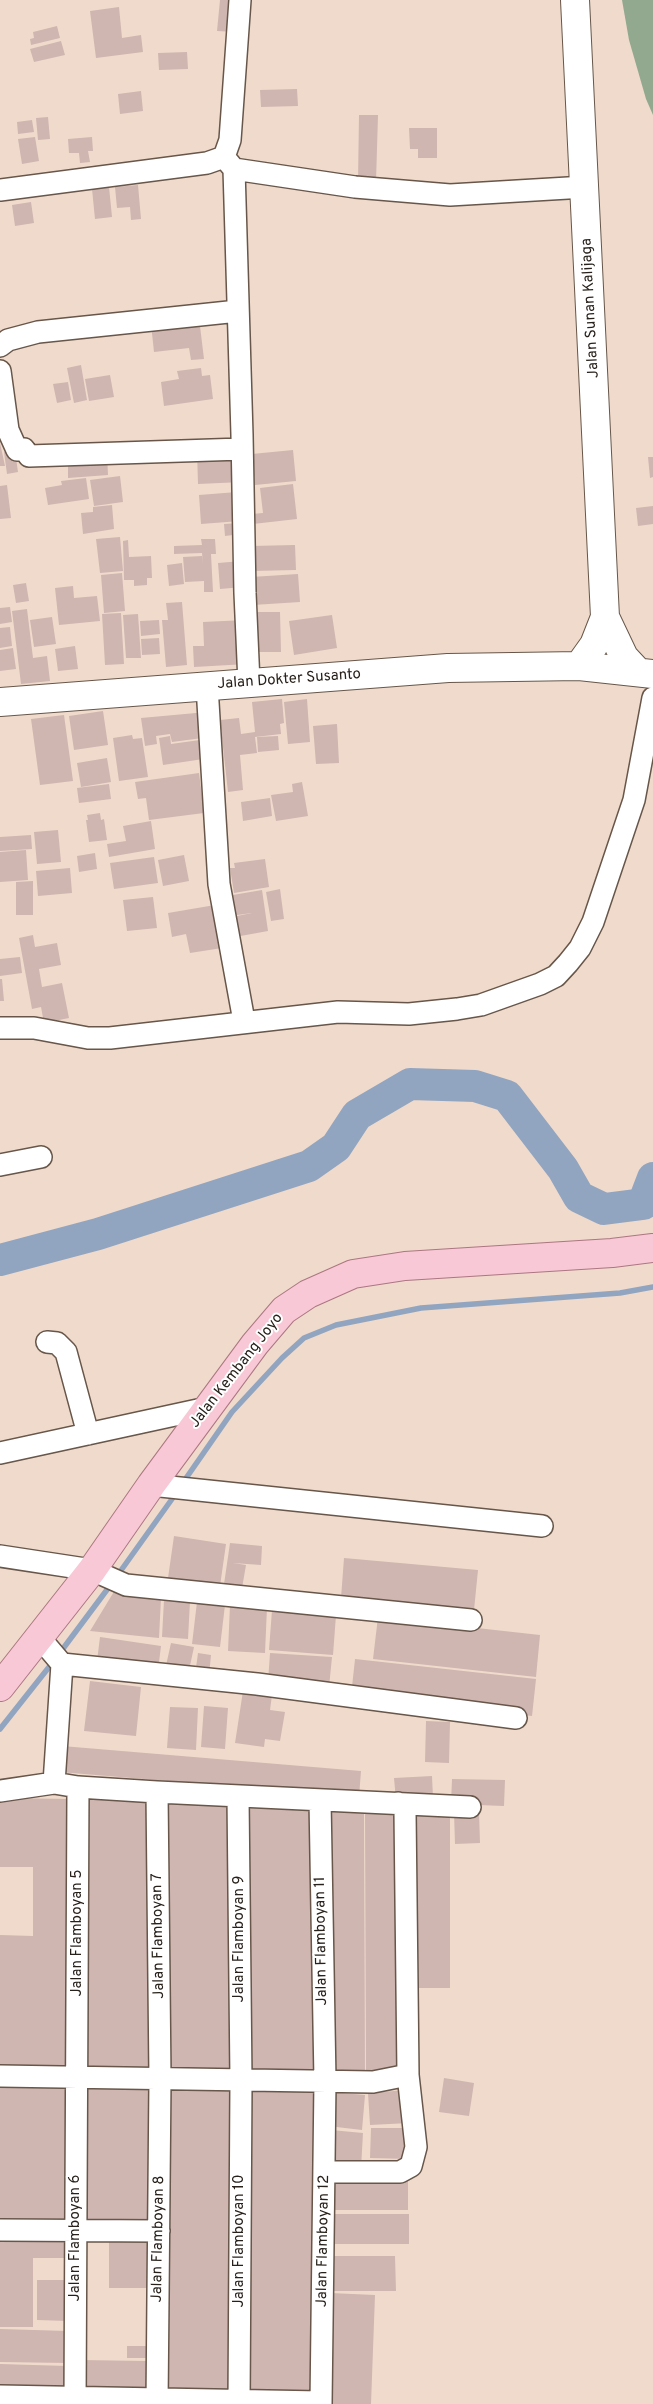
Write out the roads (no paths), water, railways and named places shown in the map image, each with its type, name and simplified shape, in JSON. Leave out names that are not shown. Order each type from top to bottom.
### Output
[{"type":"main road","name":"Jalan Sunan Kalijaga","points":[[575,0],[586,187],[605,617],[624,657],[645,673]]},
{"type":"main road","name":"Jalan Sunan Kalijaga","points":[[579,666],[594,645],[605,617]]},
{"type":"main road","name":"Jalan Dokter Susanto","points":[[0,702],[448,668],[579,666],[645,673]]},
{"type":"main road","name":"Jalan Kembang Joyo","points":[[0,1687],[92,1570],[206,1408],[255,1344],[284,1310],[308,1294],[353,1274],[405,1266],[612,1253],[653,1248]]},
{"type":"street","points":[[240,0],[229,163],[238,310],[249,683]]},
{"type":"street","points":[[0,190],[207,163],[229,163],[355,187],[450,195],[586,187]]},
{"type":"street","points":[[0,346],[8,340],[38,332],[238,310]]},
{"type":"street","points":[[0,371],[3,421],[14,446],[17,450],[24,449],[29,456],[242,449]]},
{"type":"street","points":[[207,686],[219,884],[244,1021]]},
{"type":"street","points":[[0,1028],[34,1028],[88,1038],[110,1038],[208,1028],[244,1021],[338,1012],[409,1014],[481,1005],[522,992],[556,976],[580,948],[593,922],[634,800],[653,698]]},
{"type":"street","points":[[0,1165],[41,1157]]},
{"type":"street","points":[[47,1342],[58,1343],[66,1352],[88,1434]]},
{"type":"street","points":[[0,1453],[206,1408]]},
{"type":"street","points":[[150,1485],[542,1526]]},
{"type":"street","points":[[0,1556],[92,1570],[126,1585],[471,1620]]},
{"type":"street","points":[[39,1637],[62,1664],[266,1686],[516,1718]]},
{"type":"street","points":[[54,1783],[62,1664]]},
{"type":"street","points":[[0,1791],[54,1783],[78,1787],[157,1792],[470,1807]]},
{"type":"street","name":"Jalan Flamboyan 5","points":[[78,1787],[78,2078]]},
{"type":"street","name":"Jalan Flamboyan 7","points":[[157,1792],[160,2079]]},
{"type":"street","name":"Jalan Flamboyan 9","points":[[238,1796],[241,2081]]},
{"type":"street","name":"Jalan Flamboyan 11","points":[[320,1800],[325,2081]]},
{"type":"street","points":[[325,2172],[400,2172],[411,2166],[416,2147],[408,2075],[405,1811],[398,1803]]},
{"type":"street","points":[[0,2076],[373,2082],[408,2075]]},
{"type":"street","name":"Jalan Flamboyan 6","points":[[75,2401],[75,2230],[78,2078]]},
{"type":"street","name":"Jalan Flamboyan 8","points":[[158,2402],[160,2079]]},
{"type":"street","name":"Jalan Flamboyan 10","points":[[239,2402],[241,2081]]},
{"type":"street","name":"Jalan Flamboyan 12","points":[[321,2403],[325,2081]]},
{"type":"street","points":[[0,2230],[159,2230]]},
{"type":"street","points":[[0,2396],[75,2401],[321,2403]]},
{"type":"waterway","points":[[0,1260],[98,1234],[309,1166],[336,1147],[357,1115],[410,1084],[475,1086],[507,1096],[563,1169],[579,1197],[604,1209],[643,1204],[653,1178]]},
{"type":"waterway","points":[[182,1484],[232,1412],[282,1358],[304,1338],[336,1325],[421,1308],[620,1293],[653,1287]]},
{"type":"waterway","points":[[117,1576],[177,1492]]},
{"type":"waterway","points":[[59,1654],[112,1583]]},
{"type":"waterway","points":[[0,1729],[53,1662]]}]
